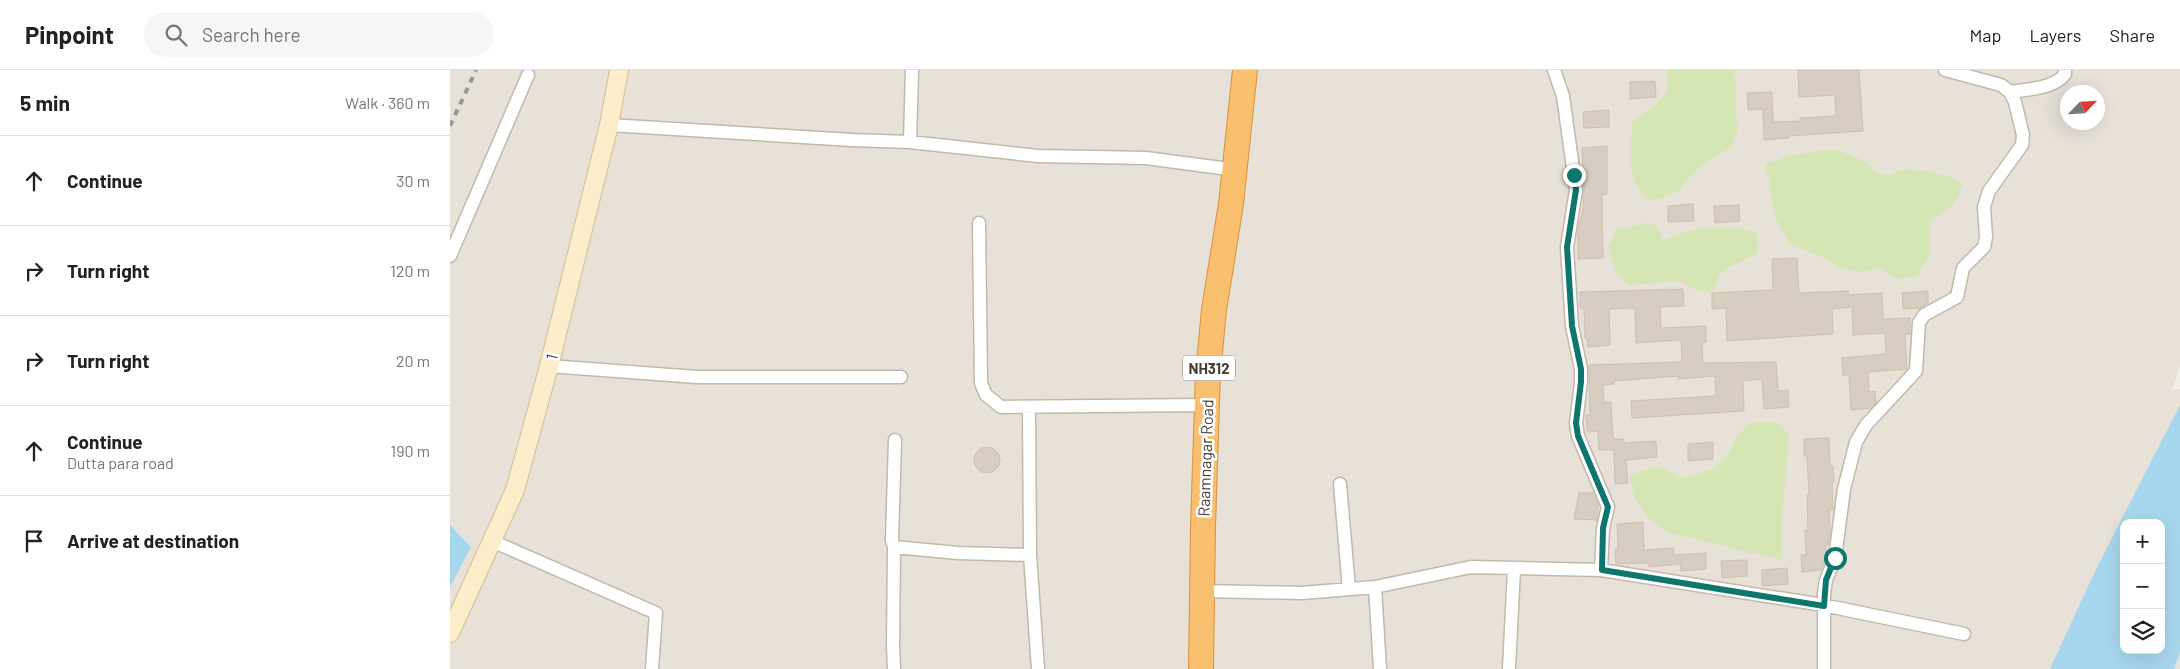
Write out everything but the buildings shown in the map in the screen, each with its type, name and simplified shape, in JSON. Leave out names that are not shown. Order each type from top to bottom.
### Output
[{"type":"highway","name":"Raamnagar Road","points":[[1201,669],[1202,526],[1207,405],[1214,310],[1226,245],[1236,170],[1245,70]]},
{"type":"street","name":"1","points":[[450,633],[515,490],[549,366],[609,125],[618,70]]},
{"type":"street","points":[[910,142],[912,70]]},
{"type":"street","points":[[1554,70],[1563,96],[1576,190],[1567,247],[1572,326],[1581,369],[1577,429],[1585,455],[1608,507],[1603,528],[1602,570]]},
{"type":"street","points":[[1824,669],[1826,580],[1835,558],[1839,540],[1844,489],[1856,442],[1866,425],[1916,371],[1919,323],[1924,315],[1957,297],[1963,268],[1984,247],[1986,237],[1984,207],[1989,191],[2022,146],[2023,135],[2015,102],[2010,92],[2001,85],[1945,70]]},
{"type":"street","points":[[2010,92],[2052,84],[2060,80],[2065,74],[2065,70]]},
{"type":"street","points":[[450,256],[528,75]]},
{"type":"street","points":[[609,125],[910,142],[1038,156],[1146,158],[1236,170]]},
{"type":"street","points":[[979,223],[981,383],[986,395],[1001,407],[1207,405]]},
{"type":"street","points":[[549,366],[697,376],[900,378]]},
{"type":"street","points":[[1029,407],[1030,555],[1038,669]]},
{"type":"street","points":[[894,669],[894,547],[892,540],[895,440]]},
{"type":"street","points":[[1340,484],[1349,589]]},
{"type":"street","points":[[492,541],[656,613],[652,669]]},
{"type":"street","points":[[894,547],[958,553],[1030,555]]},
{"type":"street","points":[[1203,591],[1302,593],[1375,587],[1471,567],[1602,570],[1824,606],[1964,634]]},
{"type":"street","points":[[1509,669],[1514,569]]},
{"type":"street","points":[[1375,587],[1380,669]]},
{"type":"shaded area","points":[[450,70],[2180,70],[2180,366],[2172,389],[2180,389],[2180,669],[450,669]]},
{"type":"green space","points":[[1667,70],[1735,70],[1737,131],[1732,147],[1697,170],[1681,190],[1651,201],[1642,194],[1633,175],[1631,165],[1632,122],[1659,102],[1667,90]]},
{"type":"green space","points":[[1838,150],[1868,163],[1876,173],[1890,175],[1901,170],[1931,171],[1950,177],[1963,185],[1954,204],[1929,223],[1929,257],[1917,276],[1897,279],[1879,268],[1859,272],[1840,268],[1822,257],[1790,245],[1775,217],[1766,164],[1788,156]]},
{"type":"green space","points":[[1645,223],[1658,226],[1663,240],[1698,229],[1709,228],[1721,227],[1757,232],[1758,253],[1721,271],[1712,293],[1693,289],[1681,281],[1629,285],[1617,274],[1608,247],[1616,230]]},
{"type":"green space","points":[[1775,422],[1789,434],[1782,518],[1782,560],[1667,532],[1647,517],[1635,498],[1629,475],[1658,466],[1683,478],[1715,468],[1728,455],[1736,438],[1749,423]]},
{"type":"water","points":[[2180,405],[2180,652],[2174,669],[2050,669],[2096,569],[2120,522],[2120,654],[2165,654],[2165,519],[2122,519]]},
{"type":"water","points":[[450,525],[471,547],[450,587]]},
{"type":"railway","points":[[450,126],[476,70]]},
{"type":"route","points":[[1574,175],[1576,190],[1567,247],[1572,326],[1581,369],[1576,423],[1578,436],[1592,473],[1608,507],[1603,528],[1602,570],[1654,580],[1749,593],[1824,606],[1826,580],[1835,558]]}]
